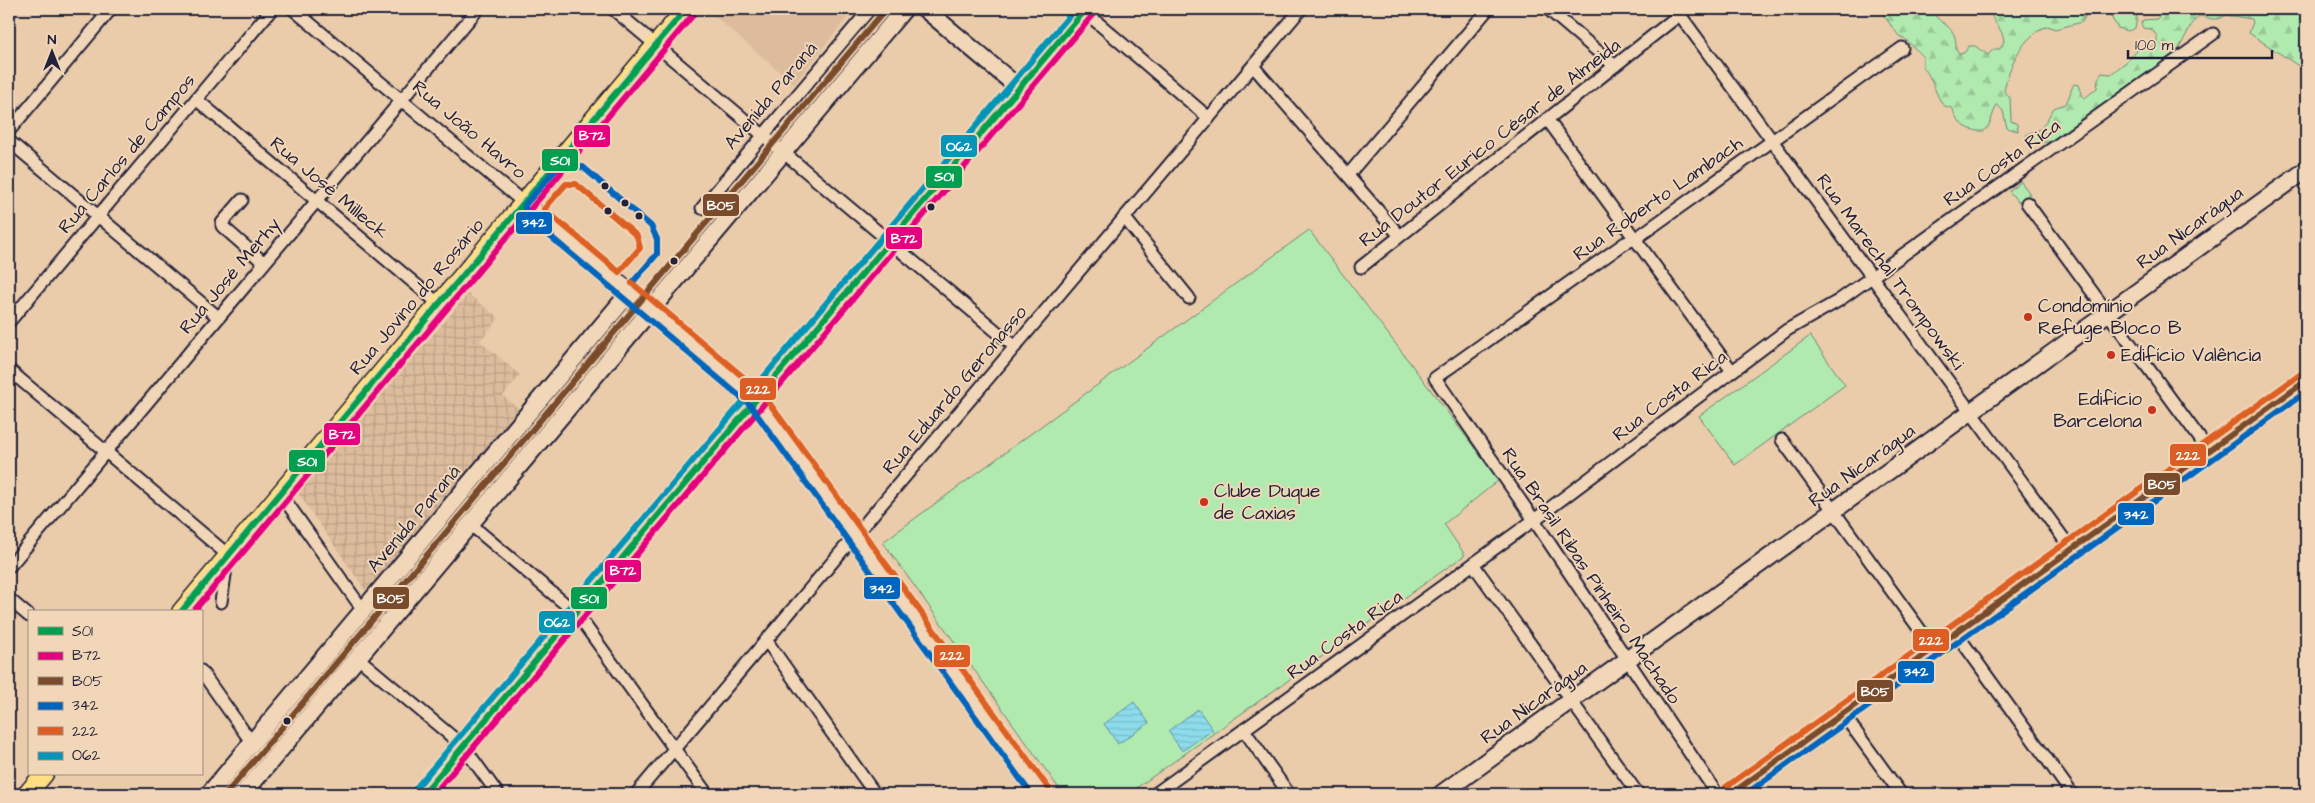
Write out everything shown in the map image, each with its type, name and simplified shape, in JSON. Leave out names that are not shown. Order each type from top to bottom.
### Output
[{"type":"main road","name":"Rua Jovino do Rosário","points":[[183,610],[686,9]]},
{"type":"main road","name":"Avenida Paraná","points":[[209,794],[363,610],[904,9]]},
{"type":"main road","points":[[925,9],[1019,88]]},
{"type":"main road","points":[[423,794],[1085,10]]},
{"type":"main road","name":"Rua Nicarágua","points":[[1441,794],[2306,170]]},
{"type":"main road","name":"Rua João Havro","points":[[524,203],[640,301]]},
{"type":"main road","name":"Avenida Paraná","points":[[247,793],[470,524],[640,301]]},
{"type":"main road","points":[[1731,794],[2306,381]]},
{"type":"main road","points":[[30,793],[43,776]]},
{"type":"street","points":[[9,131],[111,9]]},
{"type":"street","name":"Rua Carlos de Campos","points":[[9,322],[272,9]]},
{"type":"street","name":"Rua João Havro","points":[[293,9],[524,203]]},
{"type":"street","name":"Rua José Merhy","points":[[9,567],[263,262],[478,9]]},
{"type":"street","points":[[613,9],[1015,347]]},
{"type":"street","name":"Avenida Paraná","points":[[702,208],[870,9]]},
{"type":"street","name":"Rua Eduardo Geronasso","points":[[636,794],[1301,9]]},
{"type":"street","points":[[1348,175],[1488,9]]},
{"type":"street","points":[[1548,9],[1615,66]]},
{"type":"street","points":[[1085,10],[1209,118]]},
{"type":"street","name":"Rua Doutor Eurico César de Almeida","points":[[1361,267],[1684,11]]},
{"type":"street","name":"Rua Marechal Trompowski","points":[[1684,11],[1772,141],[2072,550]]},
{"type":"street","name":"Rua Costa Rica","points":[[1155,794],[1534,520],[1787,330],[1838,301],[2213,34]]},
{"type":"street","name":"Rua Roberto Lambach","points":[[1435,378],[1625,243],[1635,239],[1902,48]]},
{"type":"street","points":[[1253,66],[1400,236]]},
{"type":"street","name":"Rua José Milleck","points":[[196,98],[439,304]]},
{"type":"street","points":[[1547,119],[1732,371]]},
{"type":"street","points":[[9,140],[218,317]]},
{"type":"street","points":[[242,200],[222,223],[222,226],[263,262]]},
{"type":"street","points":[[2027,203],[2209,451]]},
{"type":"street","points":[[1124,218],[1189,298]]},
{"type":"street","points":[[640,301],[756,399],[1042,794]]},
{"type":"street","points":[[9,370],[228,555],[221,602]]},
{"type":"street","name":"Rua Brasil Ribas Pinheiro Machado","points":[[1435,378],[1534,520],[1717,794]]},
{"type":"street","points":[[1782,440],[1934,649]]},
{"type":"street","points":[[280,493],[363,610]]},
{"type":"street","points":[[470,524],[576,613],[707,794]]},
{"type":"street","points":[[1473,564],[1638,794]]},
{"type":"street","points":[[9,599],[28,615]]},
{"type":"street","points":[[1956,633],[2072,794]]},
{"type":"street","points":[[766,640],[875,794]]},
{"type":"street","points":[[358,658],[463,746],[498,794]]},
{"type":"street","points":[[202,672],[252,743]]},
{"type":"street","points":[[1843,714],[1901,794]]},
{"type":"street","points":[[1244,730],[1289,794]]},
{"type":"shaded area","points":[[706,9],[770,9],[772,11],[774,9],[854,9],[794,84]]},
{"type":"shaded area","points":[[468,294],[499,318],[480,341],[520,375],[503,396],[523,412],[368,594],[298,493]]},
{"type":"green space","points":[[1879,9],[1930,9],[1954,34],[1956,49],[1960,54],[1964,53],[1969,46],[1975,46],[1988,55],[1994,49],[2000,49],[2004,41],[2002,32],[1992,18],[1990,9],[2089,9],[2082,22],[2055,29],[2048,26],[2039,30],[2024,44],[2018,53],[2009,72],[2004,91],[2010,98],[2011,121],[2017,124],[2018,131],[2007,128],[2003,111],[1997,104],[1988,127],[1984,131],[1978,131],[1964,126],[1957,118],[1953,109],[1942,104],[1923,67],[1923,56],[1904,38],[1899,36]]},
{"type":"green space","points":[[2106,9],[2134,9],[2137,18],[2135,28],[2128,31],[2118,28]]},
{"type":"green space","points":[[2157,9],[2306,9],[2306,21],[2303,28],[2306,37],[2306,71],[2249,33],[2253,22],[2252,19],[2226,15],[2219,19],[2199,16],[2191,25],[2173,56],[2071,130],[2051,142],[2032,142],[2026,138],[2027,134],[2041,129],[2054,108],[2065,104],[2074,84],[2078,85],[2082,96],[2085,98],[2097,88],[2098,79],[2102,73],[2111,74],[2130,59],[2139,48],[2153,47],[2157,43],[2157,36],[2151,29],[2143,28],[2141,24],[2143,20],[2157,19],[2160,15]]},
{"type":"green space","points":[[2021,182],[2030,194],[2018,202],[2009,191]]},
{"type":"green space","name":"Clube Duque de Caxias","points":[[1309,230],[1499,480],[1444,524],[1465,555],[1128,794],[1063,794],[883,542]]},
{"type":"green space","points":[[1810,336],[1845,385],[1735,465],[1699,416]]},
{"type":"water","points":[[1134,702],[1149,723],[1118,744],[1104,724]]},
{"type":"water","points":[[1198,709],[1213,730],[1182,751],[1168,731]]},
{"type":"transit line","name":"S01","points":[[183,610],[686,9]]},
{"type":"transit line","name":"B05","points":[[226,794],[886,9]]},
{"type":"transit line","name":"O62","points":[[416,788],[1075,9]]},
{"type":"transit line","name":"S01","points":[[423,794],[1086,9]]},
{"type":"transit line","name":"B72","points":[[195,610],[693,15]]},
{"type":"transit line","name":"B72","points":[[434,794],[1093,15]]},
{"type":"transit line","name":"342","points":[[632,283],[657,254],[657,239],[651,226],[583,167],[557,168],[525,205],[525,215],[750,405],[1031,794]]},
{"type":"transit line","name":"222","points":[[566,184],[576,184],[637,236],[640,248],[619,272],[544,209],[566,184]]},
{"type":"transit line","name":"222","points":[[632,283],[762,393],[1049,789]]},
{"type":"transit line","name":"222","points":[[1726,787],[2301,374]]},
{"type":"transit line","name":"B05","points":[[1731,794],[2306,381]]},
{"type":"transit line","name":"342","points":[[1746,794],[2306,392]]},
{"type":"place","name":"Condomínio Refuge Bloco B","points":[[2028,317]]},
{"type":"place","name":"Edifício Valência","points":[[2111,355]]},
{"type":"place","name":"Edifício Barcelona","points":[[2152,410]]},
{"type":"place","name":"Clube Duque de Caxias","points":[[1204,502]]}]
